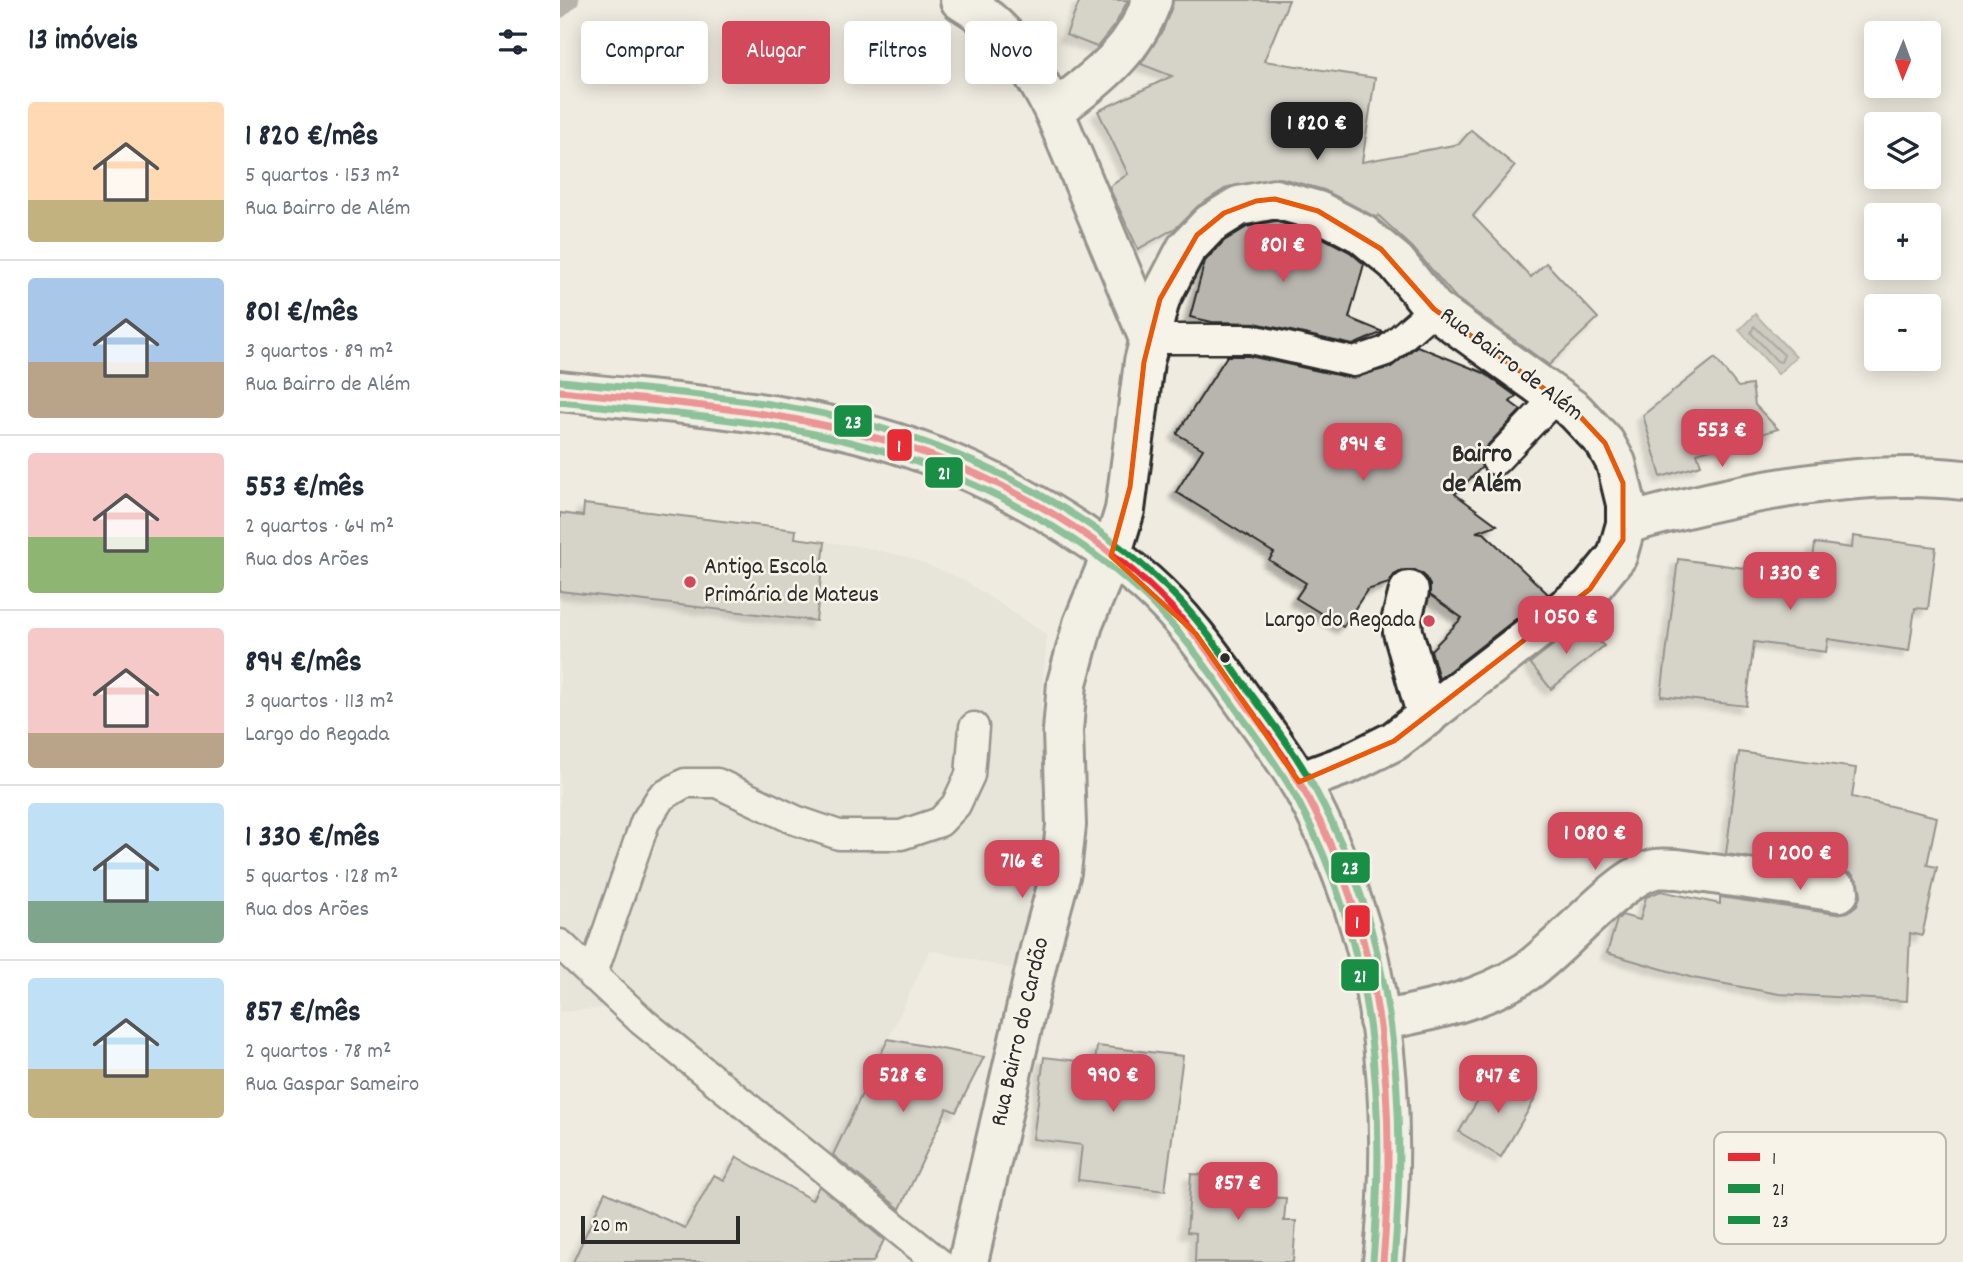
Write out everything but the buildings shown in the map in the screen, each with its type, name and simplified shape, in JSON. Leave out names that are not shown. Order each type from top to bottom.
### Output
[{"type":"street","points":[[960,0],[995,25],[1017,47],[1054,111],[1149,339]]},
{"type":"street","points":[[1054,111],[1105,72],[1130,47],[1144,24],[1152,0]]},
{"type":"street","name":"Rua Bairro de Além","points":[[1111,556],[1132,476],[1149,339],[1160,299],[1186,249],[1224,213],[1256,201],[1275,199],[1295,203],[1341,221],[1396,262],[1434,309],[1557,396],[1598,435],[1616,463],[1623,483],[1626,524],[1618,556],[1590,589],[1427,717],[1372,753],[1300,782]]},
{"type":"street","points":[[560,391],[722,409],[870,436],[927,453],[990,481],[1047,513],[1111,556],[1147,584],[1196,634],[1300,782],[1357,921],[1368,958],[1386,1063],[1390,1180],[1383,1262]]},
{"type":"street","points":[[1626,524],[1730,497],[1832,483],[1896,478],[1963,480]]},
{"type":"street","name":"Rua Bairro do Cardão","points":[[968,1262],[1040,948],[1061,872],[1066,825],[1063,731],[1067,683],[1083,624],[1111,556]]},
{"type":"street","points":[[1409,590],[1402,618],[1403,632],[1427,717]]},
{"type":"street","points":[[1379,1021],[1469,1001],[1507,983],[1549,956],[1621,888],[1638,876],[1655,869],[1678,869],[1839,892]]},
{"type":"lane","points":[[1149,339],[1251,339],[1354,362],[1385,351],[1434,309]]},
{"type":"lane","points":[[1496,460],[1557,396]]},
{"type":"lane","points":[[592,976],[645,822],[661,797],[685,783],[717,783],[795,820],[839,835],[901,835],[940,822],[956,805],[970,775],[974,727]]},
{"type":"lane","points":[[560,944],[643,1022],[938,1262]]},
{"type":"highlighted area","points":[[1275,199],[1318,211],[1381,249],[1434,309],[1575,411],[1605,443],[1623,483],[1623,540],[1590,589],[1394,741],[1299,782],[1196,634],[1111,556],[1130,487],[1144,362],[1160,299],[1197,235],[1224,213],[1256,201]]},
{"type":"shaded area","points":[[584,504],[796,530],[795,538],[857,546],[908,557],[962,579],[1047,635],[1041,703],[1050,772],[1046,848],[1013,969],[930,950],[831,1160],[640,1005],[560,1012],[560,513],[583,516]]},
{"type":"water","points":[[1755,314],[1796,357],[1778,374],[1739,330]]},
{"type":"waterway","points":[[560,10],[571,0]]},
{"type":"transit line","name":"23","points":[[561,381],[702,395],[796,408],[887,430],[932,445],[999,473],[1064,509],[1125,551],[1179,600],[1278,730],[1302,767],[1343,848],[1364,904],[1390,1021],[1396,1081],[1399,1141],[1394,1262]]},
{"type":"transit line","name":"1","points":[[560,391],[745,411],[837,428],[927,454],[993,482],[1058,517],[1118,558],[1171,607],[1217,664],[1293,772],[1334,852],[1354,908],[1380,1024],[1386,1083],[1388,1143],[1383,1262]]},
{"type":"transit line","name":"21","points":[[560,402],[698,416],[789,429],[834,438],[922,464],[988,491],[1051,526],[1111,567],[1163,615],[1200,659],[1284,778],[1324,857],[1344,912],[1359,968],[1376,1084],[1378,1143],[1373,1261]]},
{"type":"place","name":"Antiga Escola Primária de Mateus","points":[[690,582]]},
{"type":"place","name":"Largo do Regada","points":[[1429,621]]},
{"type":"district","name":"Bairro de Além","points":[[1482,470]]}]
